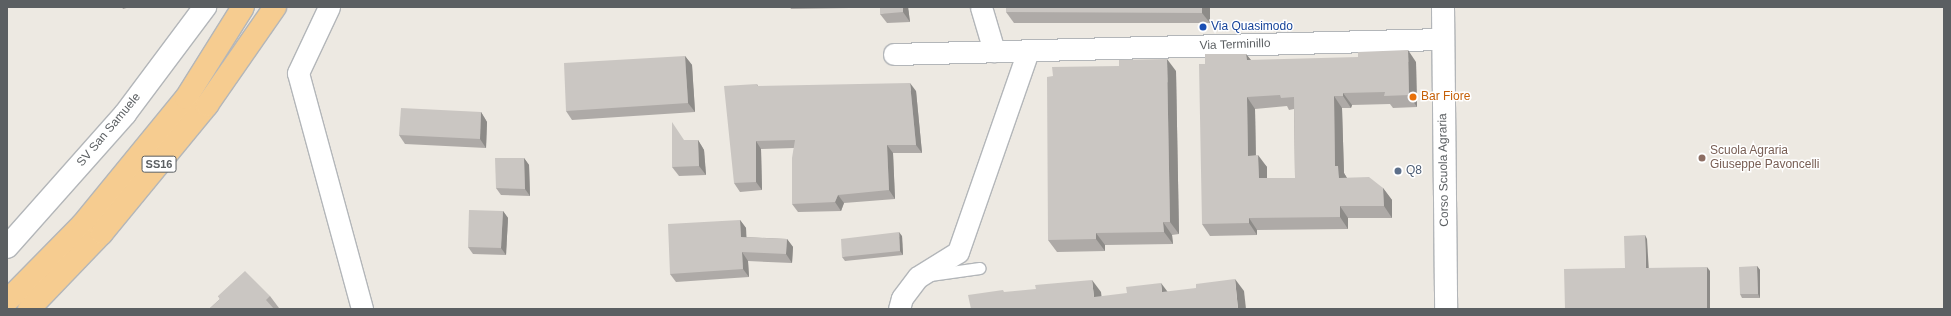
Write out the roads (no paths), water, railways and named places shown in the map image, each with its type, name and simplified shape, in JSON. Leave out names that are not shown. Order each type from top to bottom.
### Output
[{"type":"highway","name":"SS16","points":[[7,301],[82,224],[186,98],[243,7]]},
{"type":"highway","name":"SS16","points":[[29,309],[102,233],[207,105],[275,7]]},
{"type":"street","name":"SV San Samuele","points":[[7,248],[125,114],[205,7]]},
{"type":"street","points":[[330,7],[298,74],[362,309]]},
{"type":"street","points":[[981,7],[994,52]]},
{"type":"street","name":"Corso Scuola Agraria","points":[[1442,7],[1446,309]]},
{"type":"street","name":"Via Terminillo","points":[[894,54],[1443,39]]},
{"type":"street","points":[[899,309],[902,298],[918,277],[958,252],[1028,51]]},
{"type":"lane","points":[[918,277],[980,268]]},
{"type":"place","name":"Via Quasimodo","points":[[1203,27]]},
{"type":"place","name":"Bar Fiore","points":[[1413,97]]},
{"type":"place","name":"Scuola Agraria Giuseppe Pavoncelli","points":[[1702,158]]},
{"type":"place","name":"Q8","points":[[1398,171]]}]
